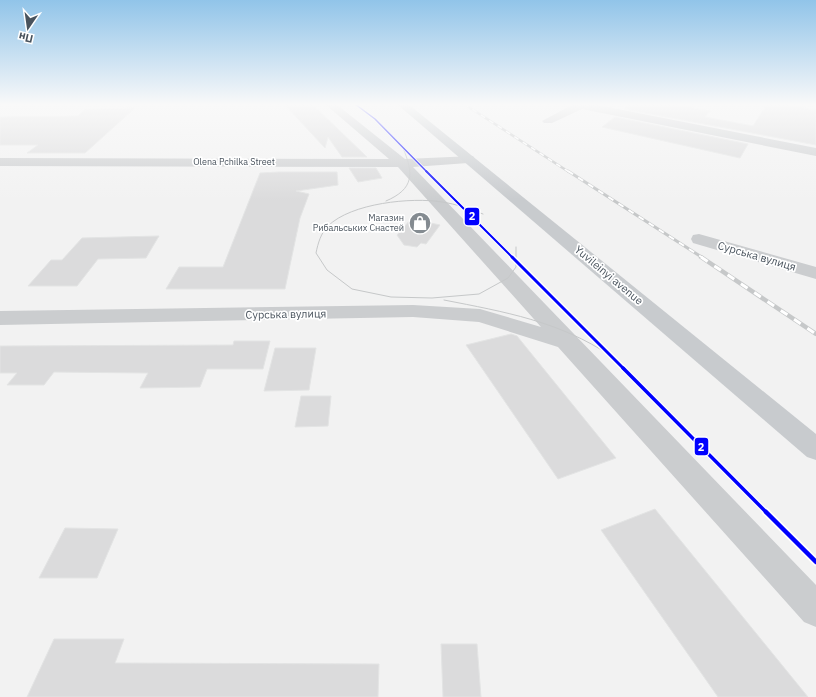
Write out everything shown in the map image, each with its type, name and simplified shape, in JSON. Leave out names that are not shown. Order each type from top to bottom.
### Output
[{"type":"main road","name":"Yuvileinyi avenue","points":[[441,137],[816,449]]},
{"type":"street","points":[[370,137],[402,163],[816,610]]},
{"type":"street","points":[[740,137],[816,152]]},
{"type":"street","name":"Olena Pchilka Street","points":[[0,162],[429,163],[468,159]]},
{"type":"street","name":"Сурська вулиця","points":[[699,239],[816,273]]},
{"type":"street","name":"Сурська вулиця","points":[[0,318],[413,311],[480,316],[568,342]]},
{"type":"building","points":[[0,137],[103,137],[85,153],[27,153],[38,145],[0,145]]},
{"type":"building","points":[[314,137],[346,137],[367,157],[342,157],[328,137],[325,148]]},
{"type":"building","points":[[644,137],[711,137],[748,144],[740,158]]},
{"type":"building","points":[[771,137],[816,137],[816,145]]},
{"type":"building","points":[[349,168],[376,168],[382,178],[358,182]]},
{"type":"building","points":[[337,172],[338,185],[296,191],[309,194],[300,218],[285,289],[166,289],[179,267],[223,267],[260,173]]},
{"type":"building","points":[[411,219],[440,225],[426,244],[421,243],[417,247],[404,245],[397,235]]},
{"type":"building","points":[[159,236],[146,258],[98,259],[77,286],[28,286],[51,260],[62,260],[82,238]]},
{"type":"building","points":[[511,334],[517,336],[616,458],[558,479],[466,345]]},
{"type":"building","points":[[234,341],[270,341],[263,369],[207,369],[200,387],[140,388],[148,373],[54,372],[44,385],[7,385],[17,373],[0,373],[0,346],[233,345]]},
{"type":"building","points":[[275,348],[316,348],[309,390],[264,391]]},
{"type":"building","points":[[301,396],[331,396],[328,426],[295,427]]},
{"type":"building","points":[[655,509],[808,697],[718,697],[601,530]]},
{"type":"building","points":[[65,528],[118,529],[97,578],[39,578]]},
{"type":"building","points":[[54,639],[124,639],[115,663],[379,664],[378,697],[27,697]]},
{"type":"building","points":[[441,644],[477,644],[481,697],[443,697]]},
{"type":"tram line","points":[[386,201],[402,191],[407,186],[409,180],[409,166],[403,148]]},
{"type":"tram line","points":[[483,214],[452,204],[415,200],[399,201],[366,207],[338,218],[328,226],[320,238],[316,253],[327,270],[352,289],[391,297],[432,298],[479,294],[508,278],[516,267],[516,247]]},
{"type":"tram line","points":[[444,300],[531,319],[572,334],[611,356]]},
{"type":"railway","points":[[514,137],[569,172]]},
{"type":"railway","points":[[568,171],[703,258]]},
{"type":"railway","points":[[701,257],[816,334]]},
{"type":"transit line","name":"2","points":[[392,137],[816,562]]},
{"type":"place","name":"Магазин Рибальських Снастей","points":[[420,223]]}]
